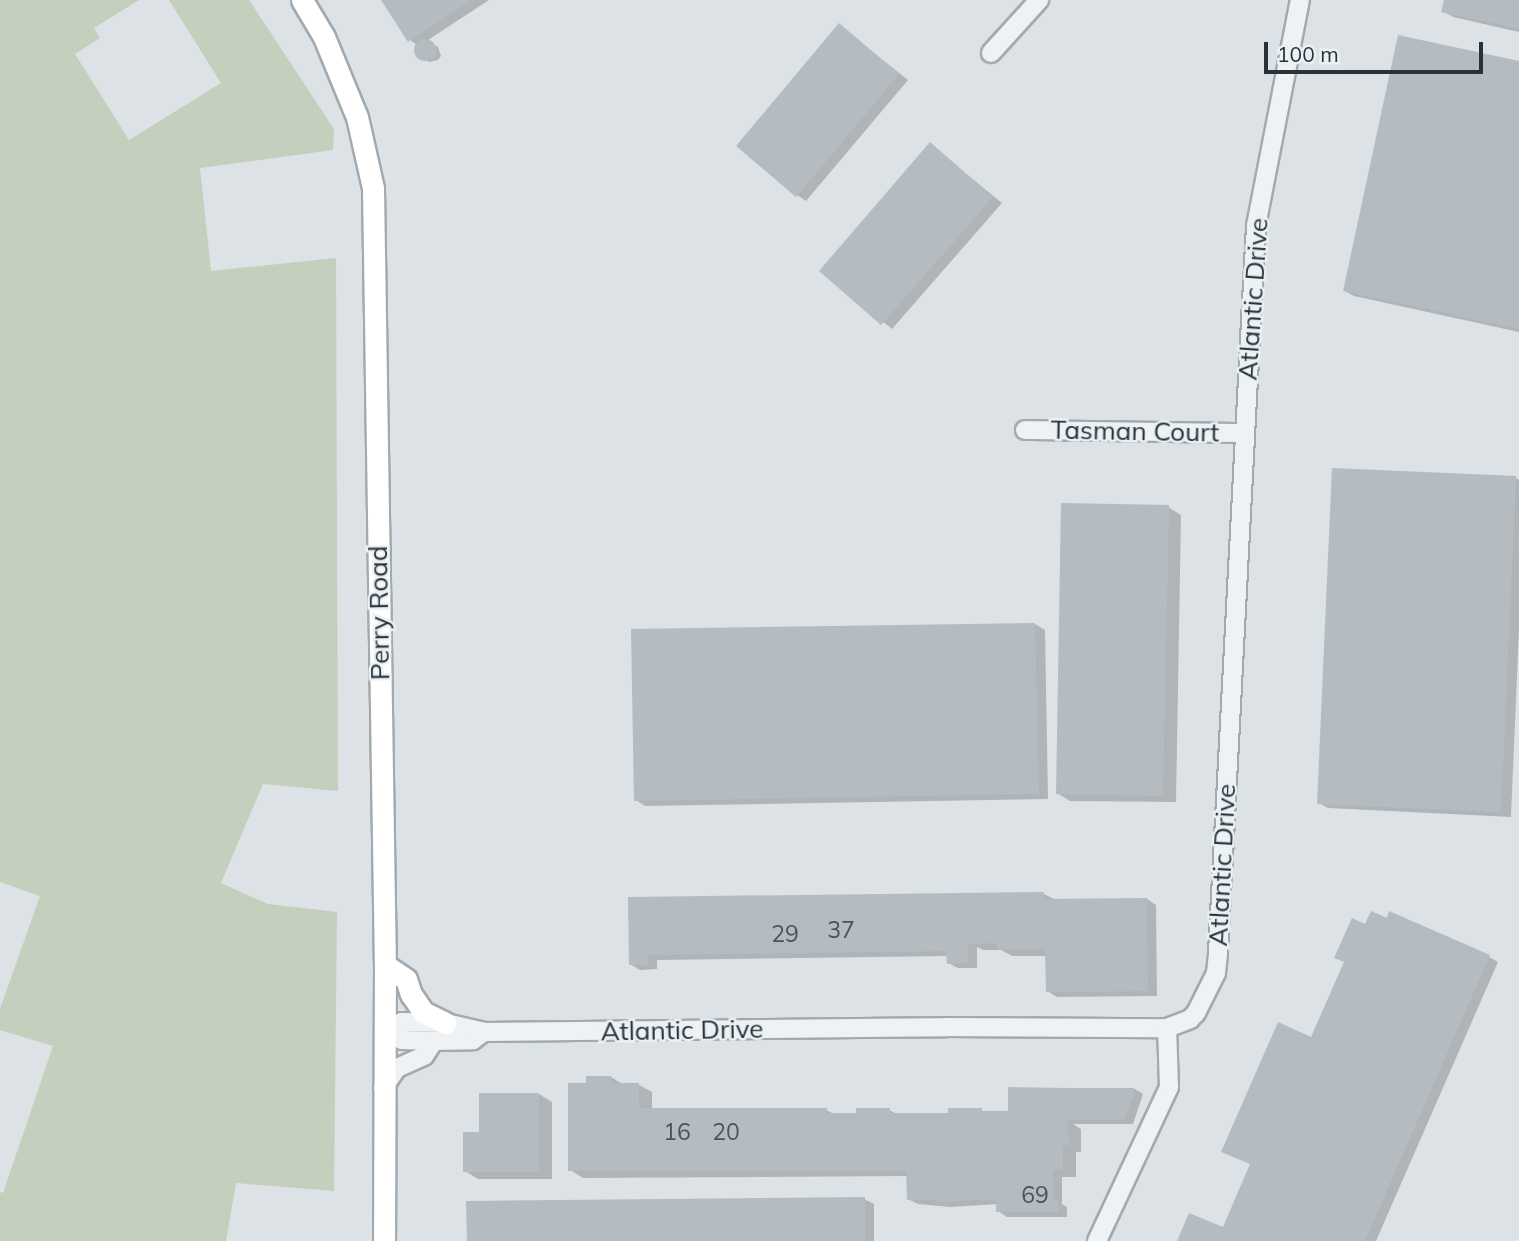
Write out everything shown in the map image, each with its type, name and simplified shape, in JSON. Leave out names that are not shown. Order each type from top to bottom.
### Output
[{"type":"main road","name":"Perry Road","points":[[302,0],[324,37],[357,117],[373,188],[385,965],[384,1241]]},
{"type":"main road","points":[[385,965],[406,979],[411,994],[423,1012],[446,1023]]},
{"type":"street","points":[[991,53],[1039,0]]},
{"type":"street","name":"Atlantic Drive","points":[[384,1031],[402,1022],[446,1023],[484,1032],[946,1027],[1167,1028],[1191,1019],[1216,973],[1256,226],[1300,0]]},
{"type":"street","name":"Tasman Court","points":[[1025,430],[1245,433]]},
{"type":"street","points":[[1097,1241],[1169,1087],[1167,1028]]},
{"type":"street","name":"Atlantic Drive","points":[[384,1031],[402,1040],[434,1041],[473,1040],[484,1032]]},
{"type":"street","points":[[383,1088],[397,1069],[424,1056],[434,1041]]},
{"type":"green space","points":[[0,0],[139,0],[94,28],[100,38],[75,54],[129,140],[221,83],[169,0],[249,0],[334,129],[333,150],[200,168],[211,271],[336,258],[338,791],[263,784],[221,883],[268,904],[337,912],[334,1191],[236,1183],[226,1241],[0,1241],[0,1192],[3,1193],[53,1046],[0,1030],[0,1009],[40,896],[0,882]]},
{"type":"building","points":[[381,0],[472,0],[408,42]]},
{"type":"building","points":[[1444,0],[1519,0],[1519,29],[1441,12]]},
{"type":"building","points":[[839,23],[899,74],[796,197],[736,146]]},
{"type":"building","points":[[1398,35],[1519,61],[1519,329],[1343,291]]},
{"type":"building","points":[[425,39],[435,46],[436,50],[429,60],[425,61],[415,54],[414,50],[421,40]]},
{"type":"building","points":[[930,142],[993,197],[881,325],[819,271]]},
{"type":"building","points":[[1332,468],[1516,476],[1501,812],[1317,804]]},
{"type":"building","points":[[1061,503],[1169,505],[1163,796],[1056,794]]},
{"type":"building","points":[[1035,623],[1039,794],[634,801],[631,629]]},
{"type":"building","points":[[1044,892],[1044,899],[1147,898],[1148,991],[1046,992],[1045,949],[997,950],[997,943],[968,944],[968,963],[947,964],[946,951],[647,955],[648,965],[629,965],[628,897]]},
{"type":"building","points":[[1371,911],[1387,918],[1389,911],[1490,955],[1365,1241],[1177,1241],[1189,1213],[1223,1227],[1250,1164],[1221,1152],[1278,1022],[1311,1037],[1344,962],[1334,958],[1352,918],[1365,924]]},
{"type":"building","points":[[586,1076],[611,1076],[611,1083],[639,1083],[639,1108],[827,1108],[827,1113],[856,1113],[856,1108],[890,1108],[890,1113],[948,1113],[948,1108],[1008,1111],[1008,1087],[1136,1089],[1124,1120],[1068,1120],[1069,1145],[1063,1145],[1063,1170],[1053,1170],[1053,1200],[1058,1200],[1058,1212],[996,1212],[996,1199],[938,1202],[907,1200],[906,1171],[568,1171],[568,1083],[586,1083]]},
{"type":"building","points":[[479,1093],[539,1093],[539,1172],[463,1172],[463,1132],[479,1132]]},
{"type":"building","points":[[865,1197],[865,1241],[467,1241],[466,1201]]}]
